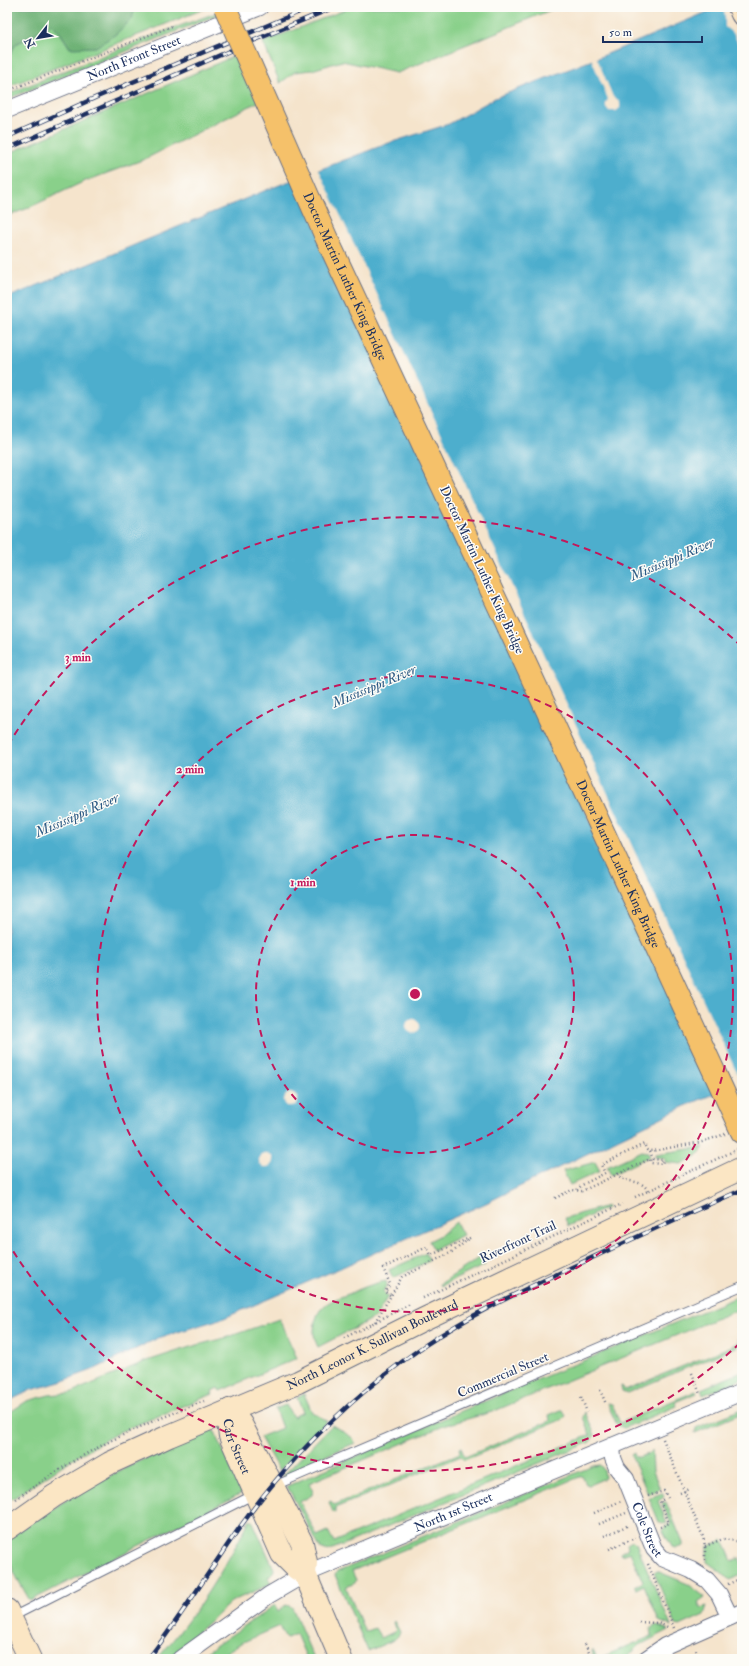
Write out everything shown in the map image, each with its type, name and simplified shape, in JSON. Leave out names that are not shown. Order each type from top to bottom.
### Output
[{"type":"main road","name":"Doctor Martin Luther King Bridge","points":[[225,7],[326,237],[506,621],[735,1132]]},
{"type":"main road","name":"Doctor Martin Luther King Bridge","points":[[239,7],[285,115],[335,224],[519,616],[742,1102]]},
{"type":"street","name":"North Front Street","points":[[7,110],[260,7]]},
{"type":"street","points":[[739,7],[742,14]]},
{"type":"street","name":"North Leonor K. Sullivan Boulevard","points":[[7,1529],[54,1496],[110,1463],[162,1439],[298,1382],[424,1318],[742,1163]]},
{"type":"street","name":"North 1st Street","points":[[180,1659],[269,1595],[305,1574],[742,1392]]},
{"type":"street","name":"Carr Street","points":[[230,1410],[241,1424],[264,1490],[282,1554],[297,1569],[305,1574],[341,1659]]},
{"type":"street","name":"Cole Street","points":[[612,1446],[617,1450],[621,1457],[626,1471],[626,1480],[651,1542],[658,1554],[662,1558],[691,1570],[707,1580],[736,1615]]},
{"type":"street","points":[[9,1614],[30,1658]]},
{"type":"street","points":[[646,1659],[665,1646],[736,1615]]},
{"type":"lane","name":"Commercial Street","points":[[9,1614],[264,1490],[742,1286]]},
{"type":"path","points":[[7,91],[174,25]]},
{"type":"path","points":[[650,1151],[702,1142],[735,1132]]},
{"type":"path","points":[[555,1198],[572,1190],[577,1190],[584,1190],[650,1159],[651,1163],[662,1164],[663,1160],[653,1159],[650,1151],[647,1150],[644,1144],[601,1165],[605,1173],[580,1186],[577,1190]]},
{"type":"path","points":[[635,1198],[648,1191],[742,1163]]},
{"type":"path","points":[[618,1174],[622,1179],[642,1184],[648,1191]]},
{"type":"path","name":"Riverfront Trail","points":[[424,1298],[622,1204]]},
{"type":"path","points":[[375,1322],[402,1277],[454,1251],[472,1237],[431,1255],[427,1247],[383,1268],[390,1284],[385,1292],[390,1295]]},
{"type":"path","points":[[341,1340],[410,1304]]},
{"type":"path","points":[[692,1373],[698,1390]]},
{"type":"path","points":[[600,1390],[606,1404]]},
{"type":"path","points":[[581,1397],[587,1412]]},
{"type":"path","points":[[663,1439],[705,1546],[704,1560]]},
{"type":"path","points":[[680,1493],[690,1489]]},
{"type":"path","points":[[651,1495],[664,1491],[666,1499],[660,1501],[669,1524],[660,1528]]},
{"type":"path","points":[[594,1513],[621,1501]]},
{"type":"path","points":[[599,1524],[626,1513]]},
{"type":"path","points":[[604,1536],[631,1524]]},
{"type":"path","points":[[609,1549],[636,1538]]},
{"type":"path","points":[[705,1546],[723,1539],[742,1542]]},
{"type":"path","points":[[648,1562],[649,1568],[675,1630]]},
{"type":"path","points":[[728,1584],[742,1578]]},
{"type":"path","points":[[639,1622],[658,1623],[666,1626]]},
{"type":"path","points":[[585,1644],[592,1659]]},
{"type":"path","points":[[696,1650],[700,1658]]},
{"type":"green space","points":[[7,7],[135,7],[132,19],[116,34],[96,47],[70,48],[52,24],[16,44],[7,60]]},
{"type":"green space","points":[[135,7],[209,7],[7,87],[7,57],[16,44],[52,24],[70,48],[131,19]]},
{"type":"green space","points":[[352,7],[558,7],[397,73],[342,61],[312,70],[295,72],[280,83],[263,42]]},
{"type":"green space","points":[[221,11],[222,13],[7,99],[7,94],[152,36]]},
{"type":"green space","points":[[239,54],[260,101],[145,159],[83,182],[26,209],[7,216],[7,154]]},
{"type":"green space","points":[[704,1147],[697,1156],[681,1164],[665,1162],[665,1158],[655,1157],[655,1154]]},
{"type":"green space","points":[[642,1151],[648,1152],[650,1156],[611,1175],[607,1167]]},
{"type":"green space","points":[[595,1162],[600,1171],[570,1185],[563,1171]]},
{"type":"green space","points":[[607,1206],[607,1208],[568,1226],[565,1218]]},
{"type":"green space","points":[[456,1222],[463,1235],[433,1250],[429,1241],[441,1235]]},
{"type":"green space","points":[[426,1253],[429,1261],[393,1278],[389,1270]]},
{"type":"green space","points":[[481,1257],[485,1265],[441,1286],[440,1284]]},
{"type":"green space","points":[[386,1281],[387,1284],[383,1292],[388,1296],[376,1317],[318,1347],[314,1336],[314,1327],[317,1316],[323,1307],[338,1298],[368,1286]]},
{"type":"green space","points":[[742,1295],[742,1308],[492,1412],[446,1425],[309,1483],[313,1491],[312,1495],[300,1502],[317,1536],[328,1531],[334,1542],[590,1435],[583,1417],[585,1412],[595,1435],[590,1442],[328,1551],[320,1548],[287,1486],[459,1412]]},
{"type":"green space","points":[[279,1319],[297,1358],[220,1391],[218,1388],[212,1391],[213,1394],[119,1432],[69,1461],[12,1499],[8,1498],[7,1414],[27,1401],[49,1395],[70,1393],[144,1362],[190,1347],[228,1337]]},
{"type":"green space","points":[[739,1338],[742,1342],[741,1345],[627,1393],[622,1391],[621,1386],[625,1390],[739,1343]]},
{"type":"green space","points":[[742,1372],[742,1379],[703,1395],[701,1389]]},
{"type":"green space","points":[[696,1391],[697,1393],[675,1402],[677,1406],[624,1428],[617,1425],[607,1403],[612,1404],[620,1423]]},
{"type":"green space","points":[[304,1394],[312,1412],[327,1421],[279,1471],[260,1437],[282,1428],[275,1409],[286,1405],[293,1417],[303,1412],[297,1398]]},
{"type":"green space","points":[[742,1409],[742,1413],[695,1433],[696,1428]]},
{"type":"green space","points":[[563,1410],[566,1416],[563,1419],[467,1459],[464,1460],[461,1456],[335,1508],[335,1513],[333,1512],[329,1502],[331,1501],[334,1505],[460,1453],[459,1448],[461,1448],[465,1457],[550,1421],[549,1415]]},
{"type":"green space","points":[[332,1425],[353,1438],[355,1443],[302,1466],[299,1471],[282,1477]]},
{"type":"green space","points":[[210,1428],[215,1432],[242,1493],[30,1601],[10,1562],[8,1554],[9,1537],[77,1493],[119,1471]]},
{"type":"green space","points":[[652,1450],[653,1471],[660,1489],[648,1494],[631,1455],[634,1453],[635,1457],[639,1457]]},
{"type":"green space","points":[[600,1465],[604,1470],[605,1478],[589,1485],[586,1484],[582,1476],[352,1571],[356,1580],[355,1583],[346,1587],[365,1632],[375,1628],[381,1638],[396,1631],[393,1623],[394,1621],[400,1632],[394,1640],[368,1651],[335,1575],[337,1572],[593,1466]]},
{"type":"green space","points":[[662,1493],[664,1497],[658,1501],[667,1523],[663,1524],[659,1522],[649,1498]]},
{"type":"green space","points":[[666,1502],[683,1543],[683,1546],[677,1548],[672,1547],[663,1531],[665,1527],[671,1524],[662,1503]]},
{"type":"green space","points":[[250,1519],[253,1522],[274,1569],[273,1573],[268,1578],[271,1583],[231,1602],[168,1659],[157,1659],[184,1626],[208,1592]]},
{"type":"green space","points":[[723,1540],[732,1561],[739,1558],[742,1564],[742,1575],[729,1580],[707,1562],[707,1547]]},
{"type":"green space","points":[[632,1541],[636,1543],[671,1626],[659,1621],[644,1585],[636,1589],[634,1587],[643,1582],[630,1552],[621,1555],[620,1553],[628,1548],[627,1544]]},
{"type":"green space","points":[[657,1571],[688,1584],[705,1597],[698,1602],[701,1608],[707,1606],[704,1615],[680,1626],[676,1625],[654,1573]]},
{"type":"green space","points":[[275,1605],[278,1611],[286,1605],[292,1607],[314,1659],[307,1659],[296,1634],[287,1638],[285,1637],[280,1626],[241,1643],[215,1659],[196,1659]]},
{"type":"green space","points":[[657,1625],[669,1630],[640,1645],[625,1659],[597,1659],[652,1636],[651,1628]]},
{"type":"green space","points":[[592,1650],[594,1651],[597,1659],[594,1659]]},
{"type":"water","name":"Mississippi River","points":[[719,7],[742,7],[742,1082],[685,1106],[484,1204],[338,1269],[224,1318],[158,1338],[95,1369],[60,1382],[31,1390],[7,1402],[7,298],[264,191],[386,144],[449,124],[495,98],[600,57]]},
{"type":"pier","points":[[722,7],[742,7],[742,53],[734,34],[725,27],[725,15]]},
{"type":"pier","points":[[596,56],[613,97],[620,103],[620,108],[616,111],[609,111],[606,107],[608,99],[591,58]]},
{"type":"pier","points":[[318,168],[742,1084],[717,1095],[294,178]]},
{"type":"pier","points":[[410,1019],[416,1019],[420,1023],[420,1029],[416,1033],[410,1033],[406,1029],[406,1023]]},
{"type":"pier","points":[[288,1093],[294,1093],[298,1097],[298,1103],[294,1107],[288,1107],[284,1103],[284,1097]]},
{"type":"pier","points":[[263,1153],[269,1153],[273,1157],[273,1163],[269,1167],[263,1167],[259,1163],[259,1157]]},
{"type":"tram line","points":[[734,7],[742,26]]},
{"type":"railway","points":[[7,137],[97,97],[311,7]]},
{"type":"railway","points":[[7,149],[243,45],[335,7]]},
{"type":"railway","points":[[148,1659],[166,1636],[231,1539],[266,1492],[317,1436],[368,1388],[424,1346],[494,1304],[742,1190]]}]
